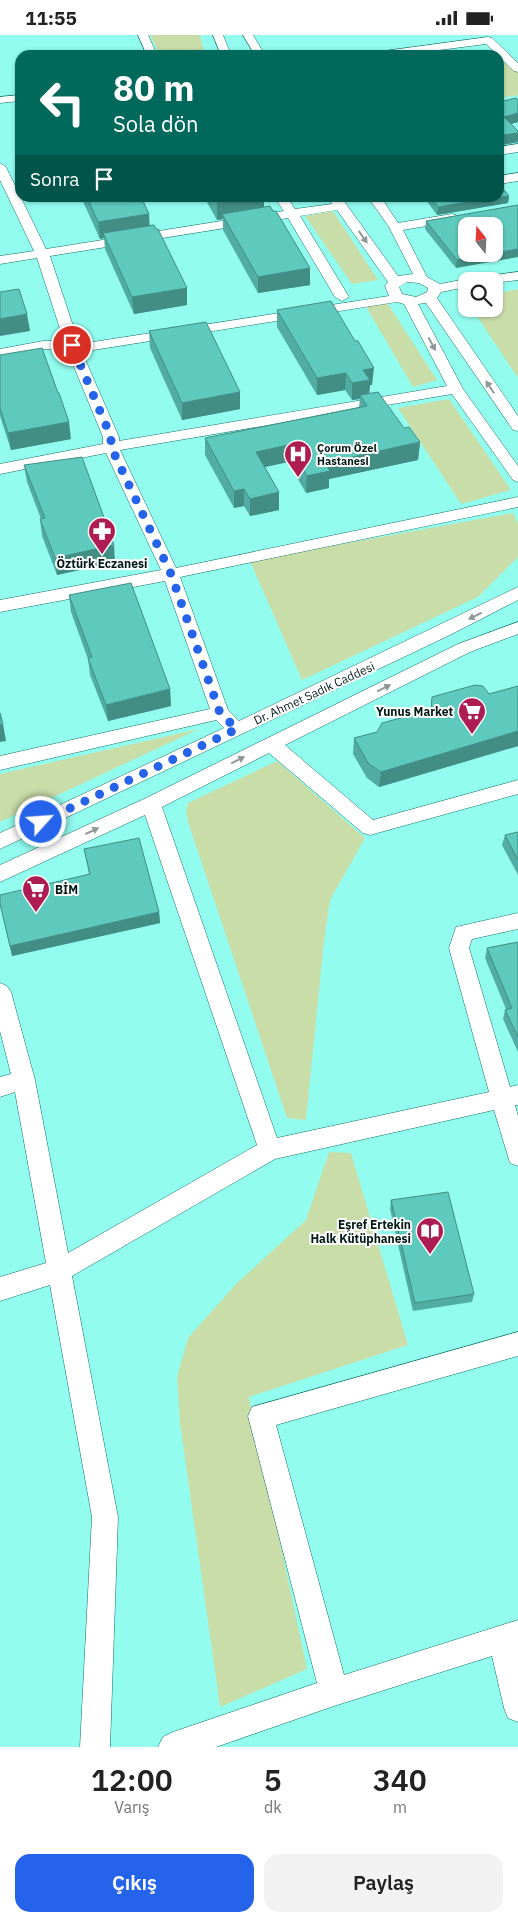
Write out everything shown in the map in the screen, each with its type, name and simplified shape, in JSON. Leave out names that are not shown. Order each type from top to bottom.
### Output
[{"type":"street","points":[[143,35],[150,50]]},
{"type":"street","points":[[218,35],[224,50]]},
{"type":"street","points":[[248,35],[257,50]]},
{"type":"street","points":[[414,50],[488,40],[500,50]]},
{"type":"street","points":[[504,54],[516,64]]},
{"type":"street","points":[[0,89],[15,94]]},
{"type":"street","points":[[0,100],[15,97]]},
{"type":"street","points":[[504,150],[518,148]]},
{"type":"street","points":[[15,173],[1,173],[15,200]]},
{"type":"street","points":[[504,179],[518,177]]},
{"type":"street","points":[[16,202],[42,253],[71,345],[111,437],[111,447],[171,574],[220,713],[237,729]]},
{"type":"street","points":[[284,202],[342,297]]},
{"type":"street","points":[[0,259],[292,214],[337,202],[399,293],[456,389],[518,477]]},
{"type":"street","points":[[381,202],[422,279]]},
{"type":"street","points":[[395,227],[462,216]]},
{"type":"street","points":[[503,278],[518,276]]},
{"type":"street","points":[[399,293],[407,278],[422,279],[432,283],[433,294],[518,427]]},
{"type":"street","points":[[0,362],[47,355],[89,337],[342,297],[399,293],[420,301],[433,294],[458,286]]},
{"type":"street","points":[[0,353],[43,345],[93,346],[399,293]]},
{"type":"street","points":[[0,469],[111,447],[456,389]]},
{"type":"street","points":[[0,607],[171,574],[518,502]]},
{"type":"street","name":"Dr. Ahmet Sadık Caddesi","points":[[0,842],[446,630],[518,593]]},
{"type":"street","points":[[0,874],[152,803],[464,648],[509,634],[518,628]]},
{"type":"street","points":[[0,763],[220,713]]},
{"type":"street","points":[[270,744],[370,828],[518,787]]},
{"type":"street","points":[[152,803],[270,1150]]},
{"type":"street","points":[[518,921],[463,933],[460,947],[511,1097],[518,1155]]},
{"type":"street","points":[[0,992],[24,1079],[105,1517],[96,1747]]},
{"type":"street","points":[[0,1087],[24,1079]]},
{"type":"street","points":[[0,1289],[60,1270],[270,1150],[511,1097]]},
{"type":"street","points":[[334,1692],[260,1416],[518,1344]]},
{"type":"street","points":[[174,1747],[334,1692],[510,1637],[518,1708]]},
{"type":"green space","points":[[150,35],[200,35],[204,50],[158,50]]},
{"type":"green space","points":[[504,62],[509,62],[518,71],[518,95],[504,97]]},
{"type":"green space","points":[[333,211],[378,280],[352,284],[305,216]]},
{"type":"green space","points":[[518,289],[518,378],[477,317],[503,317],[503,292]]},
{"type":"green space","points":[[386,301],[437,380],[413,387],[365,305]]},
{"type":"green space","points":[[449,399],[511,490],[461,504],[398,408]]},
{"type":"green space","points":[[513,513],[518,524],[518,557],[478,597],[302,680],[250,561]]},
{"type":"green space","points":[[199,729],[0,822],[0,774]]},
{"type":"green space","points":[[277,761],[365,838],[330,900],[324,941],[306,1120],[287,1118],[188,822],[186,811],[188,803]]},
{"type":"green space","points":[[329,1152],[351,1153],[408,1345],[249,1397],[307,1669],[220,1707],[180,1423],[177,1377],[188,1338],[236,1284],[306,1220]]},
{"type":"building","points":[[516,98],[518,100],[518,113],[504,117],[504,101]]},
{"type":"building","points":[[504,117],[518,131],[518,133],[504,135]]},
{"type":"building","points":[[504,190],[509,196],[504,196]]},
{"type":"building","points":[[89,202],[143,202],[149,214],[98,222]]},
{"type":"building","points":[[434,202],[468,202],[438,207]]},
{"type":"building","points":[[518,205],[518,249],[503,252],[503,217],[458,217],[457,260],[426,221]]},
{"type":"building","points":[[270,206],[273,211],[276,211],[310,268],[258,277],[222,214]]},
{"type":"building","points":[[154,225],[158,229],[187,288],[132,297],[103,233]]},
{"type":"building","points":[[19,289],[27,314],[0,319],[0,292]]},
{"type":"building","points":[[331,301],[374,368],[363,370],[370,380],[352,383],[346,373],[317,378],[277,310]]},
{"type":"building","points":[[206,322],[240,392],[182,403],[149,331]]},
{"type":"building","points":[[42,348],[69,422],[8,433],[0,408],[0,355]]},
{"type":"building","points":[[378,392],[404,428],[409,427],[420,442],[325,463],[330,471],[307,476],[288,445],[256,452],[279,492],[250,499],[244,489],[234,491],[205,438],[367,406],[360,395]]},
{"type":"building","points":[[82,457],[114,545],[55,558],[40,519],[45,518],[24,465]]},
{"type":"building","points":[[131,583],[170,689],[106,705],[88,658],[92,657],[69,595]]},
{"type":"building","points":[[475,685],[483,686],[489,694],[518,686],[518,731],[381,772],[368,763],[354,738],[377,732],[382,723],[431,710],[432,697]]},
{"type":"building","points":[[0,713],[3,724],[0,725]]},
{"type":"building","points":[[518,832],[518,860],[505,835]]},
{"type":"building","points":[[139,838],[159,912],[10,946],[0,904],[0,895],[90,874],[84,849]]},
{"type":"building","points":[[518,942],[518,1037],[505,1010],[512,1008],[487,948]]},
{"type":"building","name":"Eşref Ertekin Halk Kütüphanesi","points":[[448,1192],[474,1294],[415,1303],[391,1200]]},
{"type":"place","name":"Çorum Özel Hastanesi","points":[[298,478]]},
{"type":"place","name":"Öztürk Eczanesi","points":[[102,555]]},
{"type":"place","name":"Yunus Market","points":[[472,735]]},
{"type":"place","name":"BİM","points":[[36,913]]},
{"type":"place","name":"Eşref Ertekin Halk Kütüphanesi","points":[[430,1255]]},
{"type":"route","points":[[41,822],[237,729],[220,713],[171,574],[111,447],[111,437],[72,345]]}]
